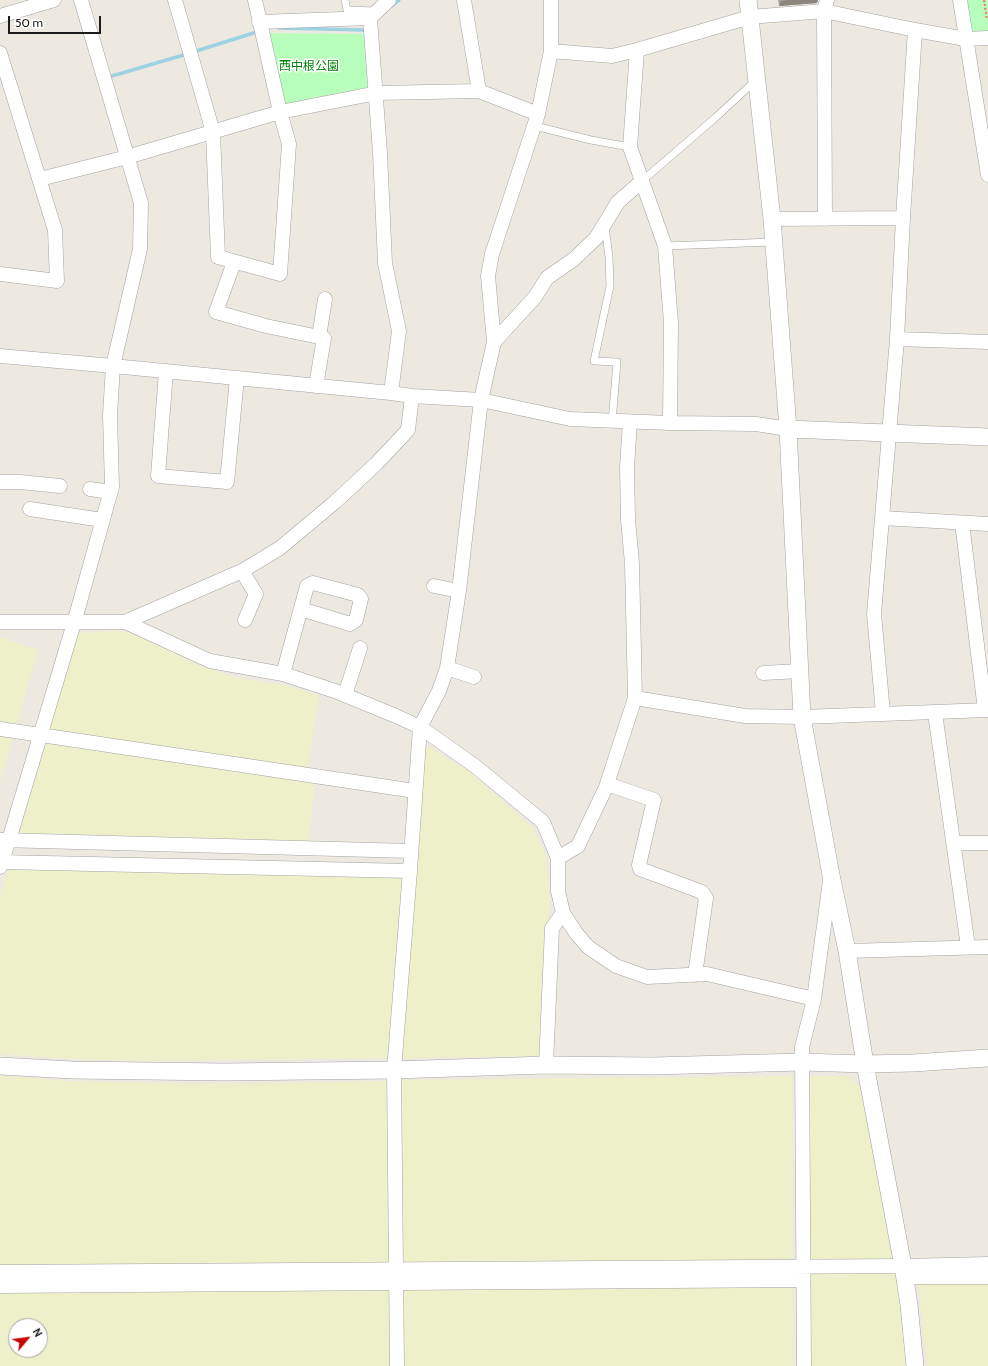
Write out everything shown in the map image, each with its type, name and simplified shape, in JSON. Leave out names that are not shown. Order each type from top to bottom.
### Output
[{"type":"street","points":[[0,16],[54,0]]},
{"type":"street","points":[[81,0],[141,204],[140,249],[113,366],[110,414],[112,487],[74,623],[6,840],[1,862],[410,871]]},
{"type":"street","points":[[175,0],[213,132],[218,257],[280,274],[289,144],[280,112],[255,0]]},
{"type":"street","points":[[389,0],[373,16],[372,34],[377,93],[385,263],[399,332],[391,393]]},
{"type":"street","points":[[464,0],[479,91]]},
{"type":"street","points":[[397,1366],[394,1070],[420,727],[439,691],[447,668],[459,591],[481,400],[494,342],[488,276],[492,254],[536,120],[550,51],[552,0]]},
{"type":"street","points":[[748,0],[774,242],[788,429],[802,717],[831,875],[847,951],[865,1064],[909,1305],[915,1366]]},
{"type":"street","points":[[960,0],[988,175]]},
{"type":"street","points":[[550,51],[612,56],[750,17],[826,5],[915,30],[966,39],[988,38]]},
{"type":"street","points":[[825,219],[826,5]]},
{"type":"street","points":[[259,22],[373,16]]},
{"type":"street","points":[[883,714],[874,614],[897,339],[902,218],[915,30]]},
{"type":"street","points":[[637,50],[630,147],[664,246],[672,323],[670,423]]},
{"type":"street","points":[[0,53],[55,230],[57,281],[0,274]]},
{"type":"street","points":[[40,180],[127,157],[280,112],[377,93],[479,91],[536,120]]},
{"type":"street","points":[[494,342],[535,297],[547,278],[580,254],[596,238],[618,202],[642,181]]},
{"type":"street","points":[[772,219],[902,218]]},
{"type":"street","points":[[234,262],[216,312],[266,326],[324,338],[316,386]]},
{"type":"street","points":[[319,337],[326,299]]},
{"type":"street","points":[[897,339],[988,342]]},
{"type":"street","points":[[0,356],[412,396],[481,400],[570,420],[756,424],[788,429],[988,437]]},
{"type":"street","points":[[166,371],[158,476],[226,482],[236,378]]},
{"type":"street","points":[[0,622],[124,622],[242,571],[280,548],[335,502],[376,464],[408,430],[412,396]]},
{"type":"street","points":[[558,858],[578,846],[607,784],[635,698],[632,563],[628,520],[627,467],[630,422]]},
{"type":"street","points":[[0,482],[20,482],[60,486]]},
{"type":"street","points":[[90,489],[110,492]]},
{"type":"street","points":[[30,509],[102,520]]},
{"type":"street","points":[[882,518],[988,524]]},
{"type":"street","points":[[635,698],[745,716],[802,717],[987,710],[962,523]]},
{"type":"street","points":[[242,571],[256,594],[245,620]]},
{"type":"street","points":[[434,586],[459,591]]},
{"type":"street","points":[[283,674],[301,609]]},
{"type":"street","points":[[124,622],[210,661],[283,674],[335,691],[420,727],[475,766],[542,822],[558,858],[558,891],[563,913],[576,933],[588,947],[616,966],[647,977],[707,974],[814,999]]},
{"type":"street","points":[[345,695],[360,648]]},
{"type":"street","points":[[447,668],[474,677]]},
{"type":"street","points":[[763,673],[800,671]]},
{"type":"street","points":[[935,712],[968,947]]},
{"type":"street","points":[[0,729],[415,791]]},
{"type":"street","points":[[607,784],[654,800],[638,865],[640,869],[702,892],[706,898],[695,975]]},
{"type":"street","points":[[6,840],[411,851]]},
{"type":"street","points":[[954,843],[988,843]]},
{"type":"street","points":[[804,1366],[802,1047],[814,999],[831,875]]},
{"type":"street","points":[[546,1065],[552,928],[563,913]]},
{"type":"street","points":[[847,951],[988,947]]},
{"type":"street","points":[[0,1066],[87,1071],[224,1072],[394,1070],[546,1065],[653,1066],[802,1062],[865,1064],[913,1063],[988,1058]]},
{"type":"street","points":[[903,1271],[988,1264]]},
{"type":"street","points":[[0,1286],[803,1266],[988,1277]]},
{"type":"street","points":[[0,1272],[804,1280]]},
{"type":"lane","points":[[345,0],[347,10],[373,16]]},
{"type":"lane","points":[[642,181],[757,80]]},
{"type":"lane","points":[[536,120],[591,140],[630,147]]},
{"type":"lane","points":[[604,226],[609,257],[610,286],[594,361],[617,362],[612,422]]},
{"type":"lane","points":[[664,246],[774,242]]},
{"type":"path","points":[[984,0],[986,20]]},
{"type":"green space","points":[[965,0],[988,0],[988,33],[970,33]]},
{"type":"green space","name":"西中根公園","points":[[268,33],[365,34],[369,87],[284,104]]},
{"type":"green space","points":[[117,631],[143,636],[199,666],[238,678],[285,685],[319,696],[307,771],[49,730],[77,633]]},
{"type":"green space","points":[[0,637],[38,650],[0,782]]},
{"type":"green space","points":[[49,743],[315,781],[308,844],[19,836],[44,745]]},
{"type":"green space","points":[[425,745],[470,772],[532,827],[545,853],[550,898],[542,1056],[399,1058]]},
{"type":"green space","points":[[9,866],[400,876],[403,880],[390,1058],[146,1061],[73,1059],[0,1054],[0,896]]},
{"type":"green space","points":[[0,1076],[67,1081],[208,1084],[389,1081],[391,1261],[387,1266],[0,1269]]},
{"type":"green space","points":[[792,1076],[793,1262],[400,1265],[397,1080]]},
{"type":"green space","points":[[808,1076],[847,1076],[864,1090],[897,1260],[808,1261]]},
{"type":"green space","points":[[898,1270],[909,1366],[809,1366],[808,1271]]},
{"type":"green space","points":[[988,1279],[988,1366],[927,1366],[918,1280]]},
{"type":"green space","points":[[793,1283],[794,1366],[402,1366],[402,1286]]},
{"type":"green space","points":[[391,1286],[392,1366],[0,1366],[0,1290]]},
{"type":"waterway","points":[[392,6],[399,0]]},
{"type":"waterway","points":[[279,28],[367,29]]},
{"type":"waterway","points":[[193,52],[260,31]]},
{"type":"waterway","points":[[112,76],[187,54]]}]
